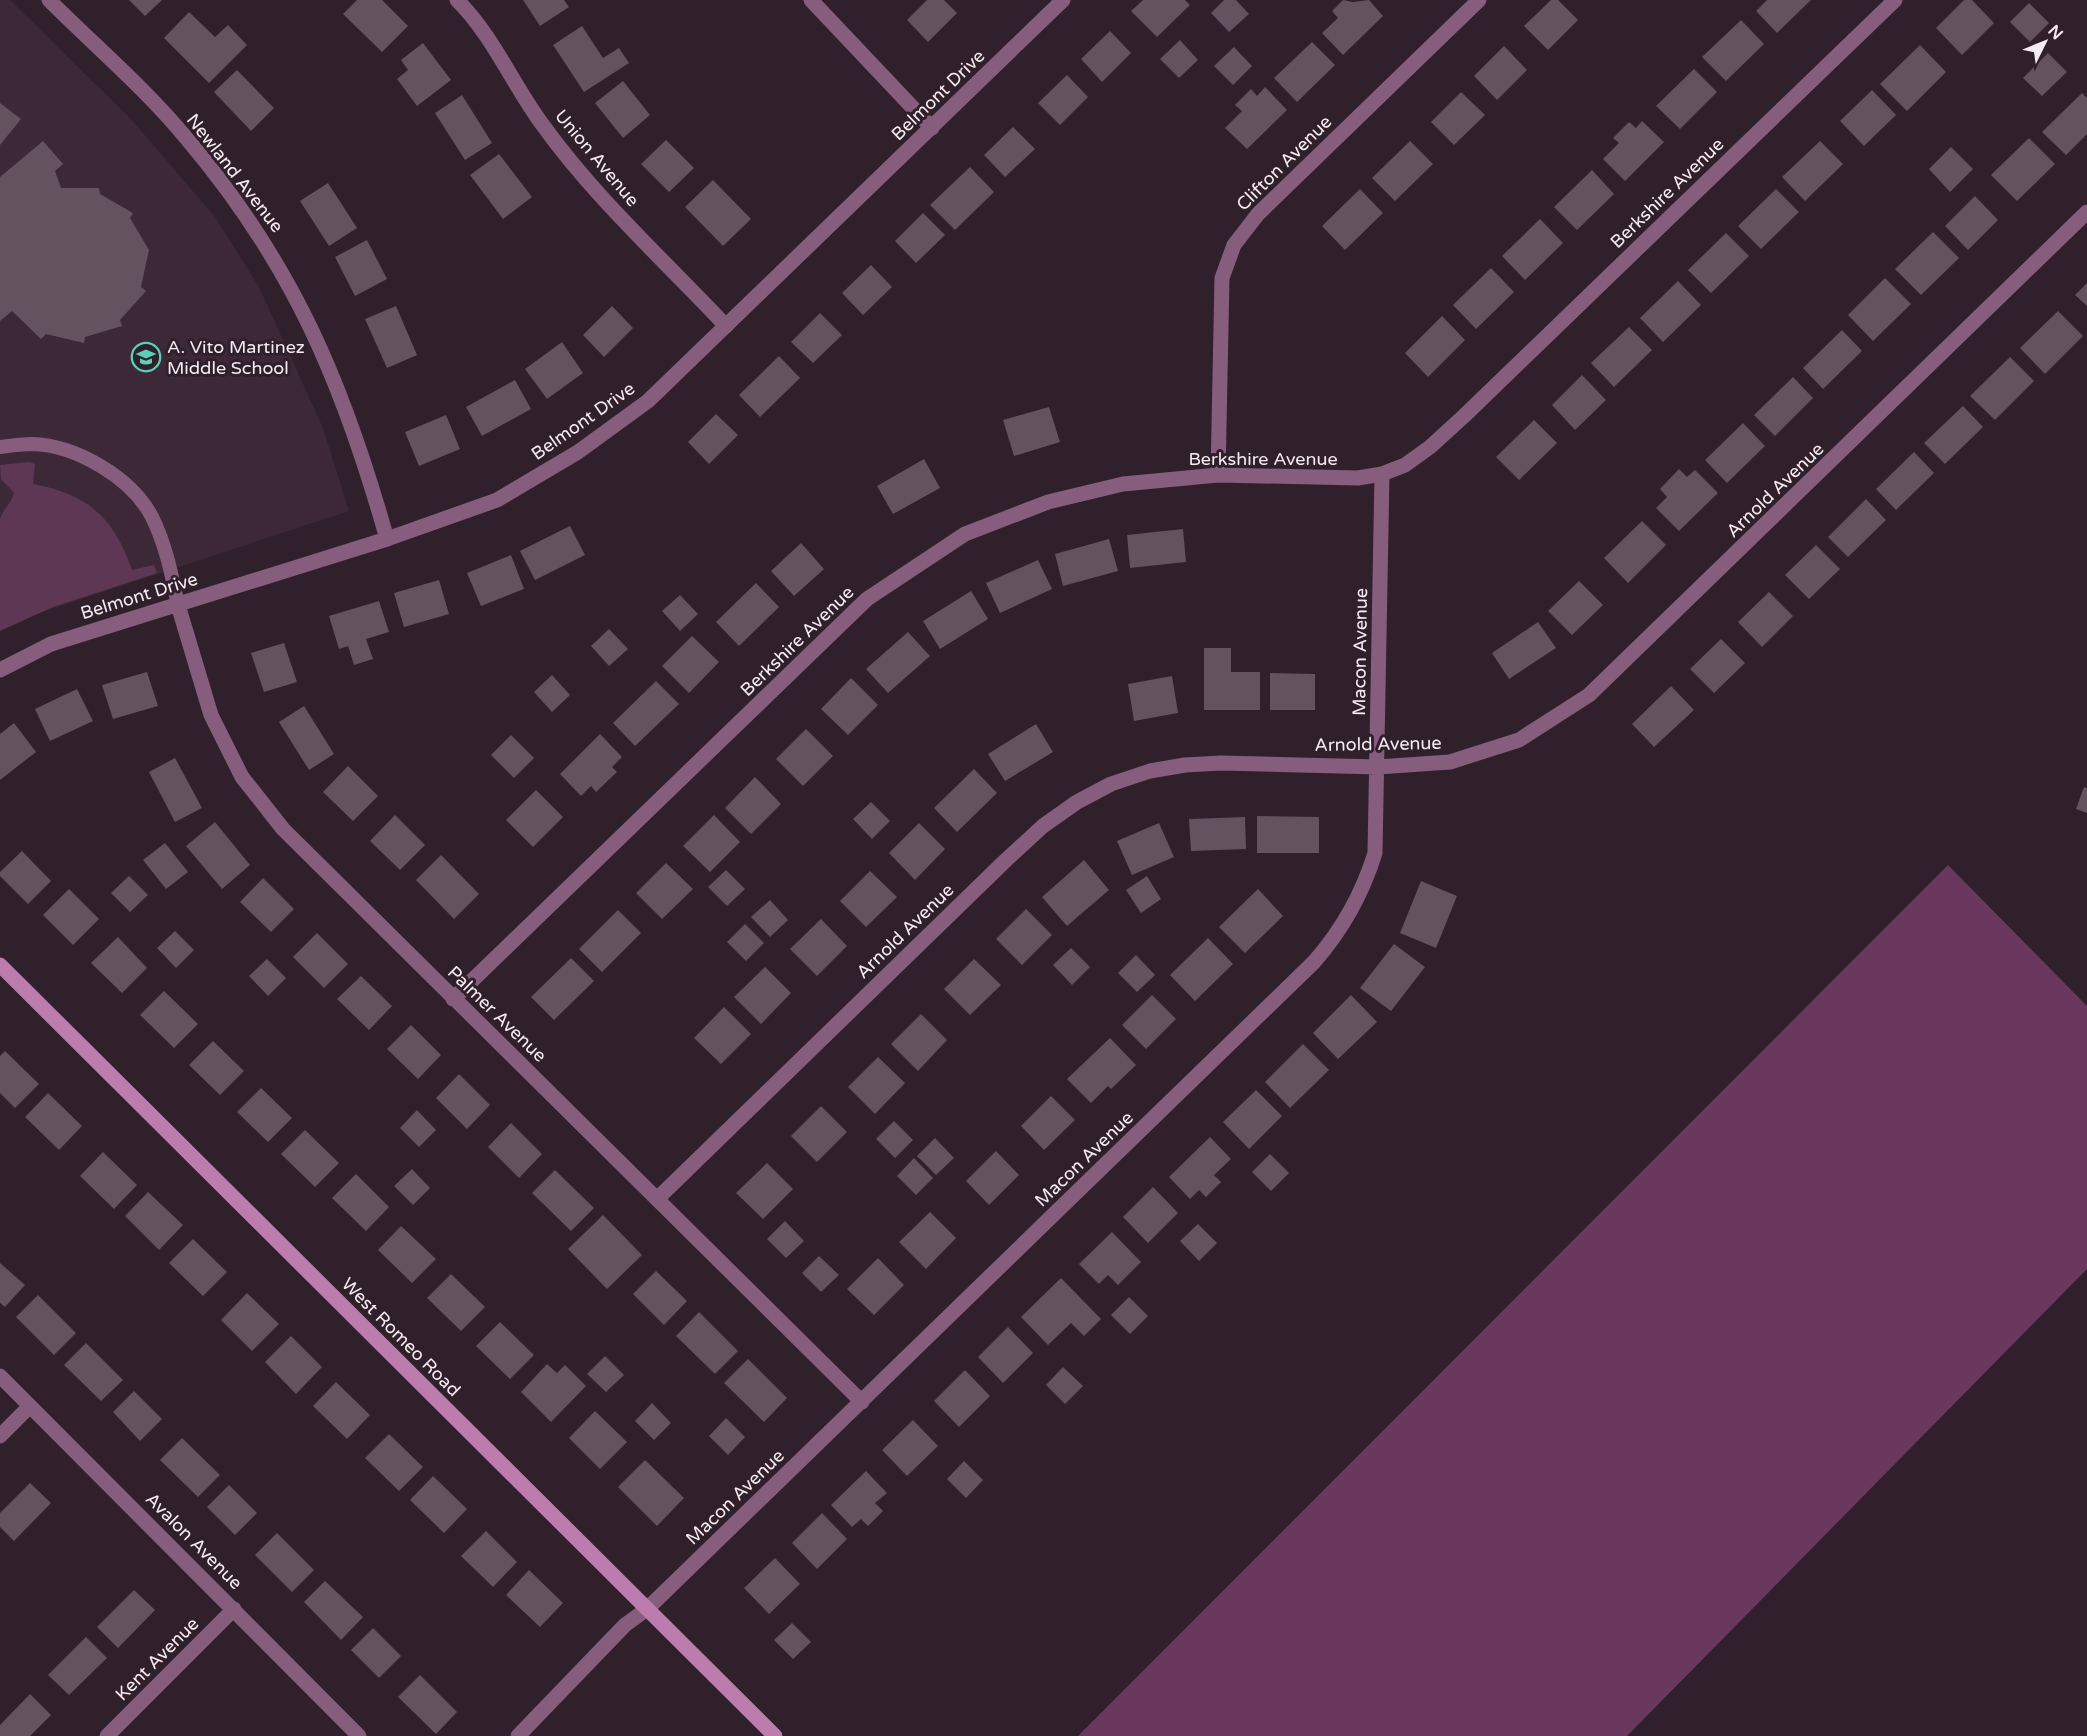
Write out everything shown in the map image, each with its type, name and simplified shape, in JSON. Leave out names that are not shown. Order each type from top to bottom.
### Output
[{"type":"main road","name":"West Romeo Road","points":[[0,965],[775,1736]]},
{"type":"street","name":"Newland Avenue","points":[[49,0],[186,137],[235,198],[266,244],[290,285],[343,398],[387,539]]},
{"type":"street","name":"Union Avenue","points":[[457,0],[485,33],[540,123],[590,185],[726,326]]},
{"type":"street","points":[[811,0],[932,128]]},
{"type":"street","name":"Belmont Drive","points":[[0,670],[51,644],[387,539],[497,500],[578,452],[648,401],[1063,0]]},
{"type":"street","name":"Clifton Avenue","points":[[1218,475],[1222,278],[1234,245],[1258,214],[1479,0]]},
{"type":"street","name":"Berkshire Avenue","points":[[453,999],[867,599],[965,534],[1048,502],[1123,484],[1218,475],[1358,478],[1382,474],[1405,465],[1430,447],[1895,0]]},
{"type":"street","name":"Arnold Avenue","points":[[658,1198],[1043,826],[1077,802],[1111,783],[1150,771],[1185,765],[1378,767],[1450,762],[1519,740],[1589,695],[2087,212]]},
{"type":"street","name":"Macon Avenue","points":[[518,1736],[625,1625],[647,1610],[1330,943],[1356,905],[1375,854],[1382,474]]},
{"type":"street","name":"Palmer Avenue","points":[[178,605],[211,715],[242,777],[283,829],[862,1402]]},
{"type":"street","name":"Avalon Avenue","points":[[0,1376],[358,1736]]},
{"type":"street","points":[[0,1436],[30,1406]]},
{"type":"street","name":"Kent Avenue","points":[[107,1736],[234,1609]]},
{"type":"lane","points":[[0,447],[33,444],[80,454],[121,479],[151,516],[168,561],[178,605]]},
{"type":"shaded area","name":"A. Vito Martinez Middle School","points":[[0,0],[10,0],[131,119],[215,217],[259,287],[323,428],[349,511],[0,626]]},
{"type":"shaded area","points":[[29,462],[35,464],[33,484],[69,494],[96,511],[117,536],[132,570],[154,565],[157,573],[53,607],[0,631],[0,519],[14,493],[1,479],[0,465]]},
{"type":"shaded area","points":[[1948,865],[2087,1006],[2087,1269],[1627,1736],[1078,1736]]},
{"type":"building","points":[[129,0],[162,0],[145,16]]},
{"type":"building","points":[[357,0],[382,0],[408,26],[382,52],[343,14]]},
{"type":"building","points":[[523,0],[564,0],[569,7],[540,26]]},
{"type":"building","points":[[927,0],[944,0],[957,13],[928,42],[907,20]]},
{"type":"building","points":[[1143,0],[1185,0],[1190,5],[1157,37],[1131,11]]},
{"type":"building","points":[[1224,0],[1236,0],[1249,14],[1229,32],[1211,13]]},
{"type":"building","points":[[1343,0],[1353,2],[1369,0],[1383,16],[1343,55],[1322,33],[1338,18],[1332,11]]},
{"type":"building","points":[[1551,0],[1558,0],[1578,20],[1548,50],[1524,26]]},
{"type":"building","points":[[1767,0],[1811,0],[1777,33],[1756,11]]},
{"type":"building","points":[[1964,0],[1972,0],[1994,23],[1962,55],[1936,28]]},
{"type":"building","points":[[2029,3],[2049,23],[2030,42],[2010,22]]},
{"type":"building","points":[[189,12],[215,37],[228,25],[247,45],[209,83],[164,38]]},
{"type":"building","points":[[1741,20],[1764,44],[1726,81],[1702,57]]},
{"type":"building","points":[[582,26],[603,58],[619,48],[629,63],[584,92],[553,45]]},
{"type":"building","points":[[1110,31],[1131,53],[1102,82],[1081,59]]},
{"type":"building","points":[[1180,40],[1198,60],[1179,78],[1160,59]]},
{"type":"building","points":[[1312,42],[1335,65],[1297,102],[1274,78]]},
{"type":"building","points":[[423,43],[451,80],[417,106],[397,79],[408,70],[401,60]]},
{"type":"building","points":[[1920,45],[1946,72],[1907,111],[1880,84]]},
{"type":"building","points":[[1504,46],[1527,70],[1497,100],[1474,76]]},
{"type":"building","points":[[1234,47],[1252,66],[1233,85],[1214,66]]},
{"type":"building","points":[[2048,53],[2067,72],[2042,96],[2023,78]]},
{"type":"building","points":[[1694,69],[1717,92],[1680,129],[1656,106]]},
{"type":"building","points":[[237,70],[274,108],[251,131],[214,92]]},
{"type":"building","points":[[1067,75],[1088,97],[1060,125],[1038,103]]},
{"type":"building","points":[[623,81],[650,115],[623,138],[595,103]]},
{"type":"building","points":[[1265,87],[1287,110],[1247,149],[1225,128],[1242,111],[1235,105],[1251,89],[1257,96]]},
{"type":"building","points":[[1872,90],[1896,115],[1864,146],[1840,121]]},
{"type":"building","points":[[1461,92],[1485,115],[1454,145],[1431,122]]},
{"type":"building","points":[[2082,93],[2087,98],[2087,134],[2066,155],[2042,132]]},
{"type":"building","points":[[462,95],[492,143],[465,160],[435,113]]},
{"type":"building","points":[[0,103],[21,119],[0,145]]},
{"type":"building","points":[[1642,121],[1664,142],[1625,181],[1603,159],[1619,143],[1613,138],[1629,122],[1636,128]]},
{"type":"building","points":[[1013,127],[1035,149],[1005,177],[984,155]]},
{"type":"building","points":[[2029,138],[2055,164],[2017,201],[1991,175]]},
{"type":"building","points":[[666,140],[694,168],[669,192],[641,164]]},
{"type":"building","points":[[43,141],[63,164],[55,171],[61,188],[99,188],[100,194],[133,213],[130,218],[149,250],[141,287],[146,291],[120,320],[122,326],[85,337],[84,343],[46,334],[41,339],[12,311],[0,321],[0,177]]},
{"type":"building","points":[[1410,141],[1433,164],[1395,201],[1372,178]]},
{"type":"building","points":[[1820,141],[1843,164],[1805,201],[1782,177]]},
{"type":"building","points":[[1951,147],[1973,169],[1950,192],[1929,169]]},
{"type":"building","points":[[499,154],[532,197],[503,219],[470,175]]},
{"type":"building","points":[[970,167],[994,192],[955,230],[930,205]]},
{"type":"building","points":[[1592,170],[1614,194],[1577,230],[1554,207]]},
{"type":"building","points":[[713,180],[751,219],[723,246],[685,207]]},
{"type":"building","points":[[328,183],[357,228],[329,246],[300,201]]},
{"type":"building","points":[[1360,189],[1383,213],[1345,250],[1322,226]]},
{"type":"building","points":[[1776,189],[1799,212],[1761,249],[1738,226]]},
{"type":"building","points":[[1975,196],[1998,220],[1968,250],[1945,226]]},
{"type":"building","points":[[923,213],[945,235],[916,263],[895,241]]},
{"type":"building","points":[[1540,219],[1563,243],[1525,280],[1502,256]]},
{"type":"building","points":[[1933,232],[1959,258],[1921,295],[1895,269]]},
{"type":"building","points":[[1726,233],[1749,256],[1711,293],[1688,270]]},
{"type":"building","points":[[367,240],[387,279],[355,296],[335,257]]},
{"type":"building","points":[[871,265],[892,287],[863,315],[842,293]]},
{"type":"building","points":[[1491,268],[1514,292],[1476,329],[1453,305]]},
{"type":"building","points":[[1885,278],[1911,304],[1873,341],[1848,315]]},
{"type":"building","points":[[1678,281],[1701,305],[1663,342],[1640,318]]},
{"type":"building","points":[[2087,283],[2087,306],[2075,295]]},
{"type":"building","points":[[396,306],[417,355],[387,368],[365,319]]},
{"type":"building","points":[[612,306],[633,328],[604,357],[583,335]]},
{"type":"building","points":[[2058,311],[2083,336],[2045,374],[2020,348]]},
{"type":"building","points":[[820,313],[842,335],[813,363],[791,342]]},
{"type":"building","points":[[1442,316],[1465,340],[1428,377],[1405,353]]},
{"type":"building","points":[[1629,327],[1652,350],[1614,387],[1591,363]]},
{"type":"building","points":[[1842,330],[1862,351],[1823,389],[1803,368]]},
{"type":"building","points":[[562,342],[583,373],[547,399],[525,369]]},
{"type":"building","points":[[779,356],[800,378],[760,417],[739,395]]},
{"type":"building","points":[[2010,357],[2034,381],[1995,420],[1970,396]]},
{"type":"building","points":[[1582,375],[1606,400],[1575,430],[1552,405]]},
{"type":"building","points":[[1793,377],[1813,398],[1775,436],[1754,415]]},
{"type":"building","points":[[515,380],[531,409],[482,436],[466,407]]},
{"type":"building","points":[[1963,406],[1983,427],[1945,464],[1924,443]]},
{"type":"building","points":[[1049,407],[1060,442],[1014,456],[1003,420]]},
{"type":"building","points":[[716,414],[738,435],[709,464],[688,442]]},
{"type":"building","points":[[446,415],[460,449],[419,466],[405,432]]},
{"type":"building","points":[[1534,420],[1557,443],[1519,480],[1496,457]]},
{"type":"building","points":[[1743,423],[1765,446],[1727,483],[1705,460]]},
{"type":"building","points":[[1914,452],[1934,473],[1896,510],[1876,489]]},
{"type":"building","points":[[924,459],[940,488],[893,514],[877,486]]},
{"type":"building","points":[[1679,469],[1687,477],[1695,470],[1718,493],[1679,531],[1656,508],[1667,497],[1660,489]]},
{"type":"building","points":[[1866,499],[1886,520],[1848,557],[1828,537]]},
{"type":"building","points":[[1642,521],[1666,545],[1628,583],[1604,558]]},
{"type":"building","points":[[570,526],[585,555],[535,580],[520,551]]},
{"type":"building","points":[[1183,529],[1186,562],[1130,568],[1127,535]]},
{"type":"building","points":[[1109,539],[1118,571],[1063,586],[1055,554]]},
{"type":"building","points":[[801,543],[824,569],[794,596],[771,571]]},
{"type":"building","points":[[1816,545],[1840,569],[1809,599],[1785,575]]},
{"type":"building","points":[[511,555],[524,589],[481,606],[467,573]]},
{"type":"building","points":[[1038,560],[1052,589],[1000,613],[986,583]]},
{"type":"building","points":[[439,580],[449,614],[404,627],[394,593]]},
{"type":"building","points":[[1579,581],[1603,605],[1572,635],[1548,611]]},
{"type":"building","points":[[756,583],[779,607],[739,646],[716,622]]},
{"type":"building","points":[[971,591],[988,619],[940,649],[923,621]]},
{"type":"building","points":[[1769,592],[1793,616],[1762,647],[1738,622]]},
{"type":"building","points":[[680,595],[698,614],[680,631],[662,611]]},
{"type":"building","points":[[379,601],[389,632],[366,639],[373,659],[354,665],[348,646],[339,649],[329,616]]},
{"type":"building","points":[[1538,622],[1556,648],[1509,679],[1492,653]]},
{"type":"building","points":[[609,629],[628,649],[609,666],[591,646]]},
{"type":"building","points":[[908,632],[930,656],[888,693],[866,669]]},
{"type":"building","points":[[692,636],[719,662],[689,693],[662,666]]},
{"type":"building","points":[[1721,639],[1745,663],[1714,693],[1690,669]]},
{"type":"building","points":[[284,643],[297,682],[264,692],[251,653]]},
{"type":"building","points":[[1204,648],[1231,648],[1231,672],[1260,672],[1260,710],[1204,710]]},
{"type":"building","points":[[147,672],[158,706],[113,719],[102,685]]},
{"type":"building","points":[[1270,673],[1315,674],[1315,710],[1270,710]]},
{"type":"building","points":[[552,675],[570,695],[552,712],[534,692]]},
{"type":"building","points":[[1172,676],[1178,713],[1134,721],[1128,684]]},
{"type":"building","points":[[851,678],[878,705],[848,735],[821,709]]},
{"type":"building","points":[[656,681],[679,704],[635,746],[613,723]]},
{"type":"building","points":[[1671,686],[1694,710],[1654,747],[1632,724]]},
{"type":"building","points":[[77,689],[93,721],[50,741],[35,709]]},
{"type":"building","points":[[304,706],[334,754],[309,770],[279,722]]},
{"type":"building","points":[[14,723],[36,752],[0,780],[0,734]]},
{"type":"building","points":[[1036,724],[1053,752],[1005,781],[988,754]]},
{"type":"building","points":[[806,729],[833,756],[803,786],[776,759]]},
{"type":"building","points":[[600,734],[622,757],[612,767],[617,772],[596,792],[591,786],[581,796],[560,774]]},
{"type":"building","points":[[511,735],[534,758],[514,778],[491,755]]},
{"type":"building","points":[[175,758],[202,808],[175,822],[149,772]]},
{"type":"building","points":[[348,766],[378,796],[353,821],[323,792]]},
{"type":"building","points":[[974,769],[997,793],[957,832],[934,808]]},
{"type":"building","points":[[755,777],[781,804],[751,834],[725,808]]},
{"type":"building","points":[[2084,787],[2087,788],[2087,813],[2076,809]]},
{"type":"building","points":[[536,790],[563,817],[533,847],[506,820]]},
{"type":"building","points":[[871,802],[890,821],[872,839],[853,819]]},
{"type":"building","points":[[395,815],[425,845],[400,870],[370,841]]},
{"type":"building","points":[[714,815],[740,842],[710,872],[683,846]]},
{"type":"building","points":[[1257,816],[1319,817],[1319,853],[1257,853]]},
{"type":"building","points":[[1245,817],[1246,849],[1191,851],[1189,819]]},
{"type":"building","points":[[215,822],[250,865],[222,889],[186,846]]},
{"type":"building","points":[[919,823],[945,849],[915,880],[889,853]]},
{"type":"building","points":[[1159,823],[1174,857],[1132,875],[1117,841]]},
{"type":"building","points":[[165,843],[188,872],[166,889],[143,860]]},
{"type":"building","points":[[22,851],[51,881],[28,904],[0,876],[0,872]]},
{"type":"building","points":[[441,855],[479,894],[454,919],[416,880]]},
{"type":"building","points":[[1084,860],[1109,890],[1067,926],[1042,897]]},
{"type":"building","points":[[666,863],[693,889],[662,919],[636,893]]},
{"type":"building","points":[[726,870],[745,889],[727,906],[708,887]]},
{"type":"building","points":[[870,871],[897,897],[866,927],[840,901]]},
{"type":"building","points":[[129,876],[148,895],[130,912],[111,893]]},
{"type":"building","points":[[1147,876],[1161,899],[1141,913],[1126,890]]},
{"type":"building","points":[[263,878],[294,909],[271,932],[240,902]]},
{"type":"building","points":[[1421,881],[1457,896],[1436,948],[1400,933]]},
{"type":"building","points":[[69,889],[99,919],[73,945],[43,915]]},
{"type":"building","points":[[1258,889],[1283,916],[1245,953],[1219,927]]},
{"type":"building","points":[[770,900],[788,920],[770,937],[751,917]]},
{"type":"building","points":[[1026,909],[1052,935],[1022,965],[996,939]]},
{"type":"building","points":[[618,910],[641,933],[602,972],[579,949]]},
{"type":"building","points":[[821,919],[847,946],[817,976],[790,949]]},
{"type":"building","points":[[745,924],[764,943],[746,961],[727,942]]},
{"type":"building","points":[[175,931],[194,950],[176,968],[157,948]]},
{"type":"building","points":[[317,933],[348,964],[324,988],[293,957]]},
{"type":"building","points":[[118,937],[147,968],[122,993],[91,963]]},
{"type":"building","points":[[1208,938],[1233,964],[1195,1001],[1170,975]]},
{"type":"building","points":[[1394,944],[1425,967],[1391,1011],[1360,988]]},
{"type":"building","points":[[1071,948],[1090,967],[1072,985],[1053,965]]},
{"type":"building","points":[[1136,955],[1155,975],[1137,992],[1118,973]]},
{"type":"building","points":[[571,958],[594,981],[554,1020],[531,997]]},
{"type":"building","points":[[267,959],[286,978],[268,996],[249,976]]},
{"type":"building","points":[[974,959],[1001,985],[970,1015],[944,989]]},
{"type":"building","points":[[765,967],[791,993],[761,1024],[734,997]]},
{"type":"building","points":[[361,976],[392,1006],[369,1030],[337,999]]},
{"type":"building","points":[[164,991],[198,1024],[174,1048],[140,1015]]},
{"type":"building","points":[[1152,995],[1176,1019],[1146,1049],[1122,1025]]},
{"type":"building","points":[[1351,995],[1377,1022],[1338,1059],[1313,1033]]},
{"type":"building","points":[[724,1007],[751,1034],[721,1064],[694,1038]]},
{"type":"building","points":[[921,1014],[947,1040],[918,1071],[891,1044]]},
{"type":"building","points":[[411,1025],[441,1055],[418,1079],[387,1049]]},
{"type":"building","points":[[1110,1038],[1136,1065],[1111,1089],[1108,1086],[1091,1103],[1067,1079]]},
{"type":"building","points":[[213,1041],[244,1071],[220,1095],[189,1065]]},
{"type":"building","points":[[1303,1044],[1329,1070],[1290,1108],[1265,1082]]},
{"type":"building","points":[[5,1051],[39,1084],[15,1108],[0,1093],[0,1056]]},
{"type":"building","points":[[878,1057],[905,1083],[875,1114],[848,1087]]},
{"type":"building","points":[[459,1074],[490,1105],[467,1129],[436,1098]]},
{"type":"building","points":[[261,1088],[292,1118],[268,1142],[237,1112]]},
{"type":"building","points":[[1256,1090],[1282,1116],[1249,1149],[1223,1122]]},
{"type":"building","points":[[48,1093],[82,1126],[59,1150],[25,1117]]},
{"type":"building","points":[[1051,1096],[1075,1120],[1044,1150],[1021,1126]]},
{"type":"building","points":[[821,1106],[847,1132],[817,1162],[791,1136]]},
{"type":"building","points":[[417,1110],[436,1130],[419,1147],[400,1128]]},
{"type":"building","points":[[894,1121],[913,1140],[895,1158],[876,1139]]},
{"type":"building","points":[[511,1123],[542,1154],[519,1178],[488,1147]]},
{"type":"building","points":[[305,1130],[339,1163],[315,1187],[281,1154]]},
{"type":"building","points":[[1210,1137],[1231,1159],[1214,1175],[1221,1182],[1206,1197],[1199,1190],[1190,1199],[1169,1177]]},
{"type":"building","points":[[935,1138],[954,1158],[936,1175],[917,1156]]},
{"type":"building","points":[[996,1151],[1019,1175],[989,1205],[966,1181]]},
{"type":"building","points":[[103,1152],[137,1185],[114,1209],[80,1176]]},
{"type":"building","points":[[1270,1154],[1289,1173],[1271,1191],[1252,1172]]},
{"type":"building","points":[[914,1158],[933,1178],[916,1195],[897,1176]]},
{"type":"building","points":[[767,1163],[793,1189],[763,1219],[736,1193]]},
{"type":"building","points":[[412,1169],[430,1188],[413,1205],[394,1186]]},
{"type":"building","points":[[555,1170],[594,1208],[571,1231],[532,1193]]},
{"type":"building","points":[[356,1174],[389,1207],[366,1231],[332,1198]]},
{"type":"building","points":[[1153,1187],[1178,1213],[1148,1243],[1123,1217]]},
{"type":"building","points":[[148,1192],[183,1225],[159,1250],[125,1216]]},
{"type":"building","points":[[930,1212],[956,1238],[926,1269],[899,1242]]},
{"type":"building","points":[[603,1215],[642,1255],[607,1289],[568,1249]]},
{"type":"building","points":[[785,1221],[804,1241],[786,1258],[767,1239]]},
{"type":"building","points":[[1198,1224],[1217,1243],[1199,1261],[1180,1241]]},
{"type":"building","points":[[401,1226],[436,1259],[412,1283],[378,1250]]},
{"type":"building","points":[[1112,1232],[1141,1262],[1118,1285],[1108,1275],[1099,1284],[1079,1264]]},
{"type":"building","points":[[193,1239],[227,1272],[203,1296],[169,1263]]},
{"type":"building","points":[[819,1256],[839,1275],[821,1292],[802,1273]]},
{"type":"building","points":[[878,1258],[904,1285],[874,1315],[847,1289]]},
{"type":"building","points":[[0,1263],[25,1285],[5,1307],[0,1303]]},
{"type":"building","points":[[656,1271],[687,1301],[664,1325],[633,1294]]},
{"type":"building","points":[[451,1274],[485,1307],[461,1331],[427,1298]]},
{"type":"building","points":[[1061,1278],[1101,1319],[1084,1336],[1071,1323],[1048,1345],[1021,1317]]},
{"type":"building","points":[[247,1293],[279,1324],[252,1351],[221,1320]]},
{"type":"building","points":[[38,1295],[76,1333],[54,1355],[16,1317]]},
{"type":"building","points":[[1129,1297],[1148,1316],[1130,1334],[1111,1315]]},
{"type":"building","points":[[699,1312],[738,1351],[715,1374],[676,1336]]},
{"type":"building","points":[[500,1322],[534,1355],[510,1379],[476,1346]]},
{"type":"building","points":[[1008,1327],[1033,1353],[1003,1383],[978,1357]]},
{"type":"building","points":[[291,1336],[322,1367],[296,1394],[265,1362]]},
{"type":"building","points":[[86,1343],[123,1380],[101,1401],[64,1365]]},
{"type":"building","points":[[605,1356],[624,1375],[606,1392],[587,1374]]},
{"type":"building","points":[[748,1359],[787,1398],[764,1422],[724,1383]]},
{"type":"building","points":[[547,1364],[557,1373],[565,1365],[586,1386],[551,1422],[521,1392]]},
{"type":"building","points":[[1063,1367],[1083,1386],[1065,1404],[1046,1385]]},
{"type":"building","points":[[965,1370],[990,1396],[959,1427],[934,1401]]},
{"type":"building","points":[[336,1382],[370,1415],[347,1439],[313,1406]]},
{"type":"building","points":[[134,1391],[162,1419],[140,1441],[113,1412]]},
{"type":"building","points":[[652,1403],[671,1423],[654,1440],[635,1421]]},
{"type":"building","points":[[595,1411],[627,1442],[600,1469],[569,1438]]},
{"type":"building","points":[[726,1418],[745,1437],[728,1455],[709,1436]]},
{"type":"building","points":[[913,1420],[938,1446],[907,1476],[882,1450]]},
{"type":"building","points":[[389,1434],[423,1467],[399,1491],[365,1458]]},
{"type":"building","points":[[182,1438],[220,1475],[198,1497],[160,1460]]},
{"type":"building","points":[[645,1460],[684,1498],[657,1526],[618,1487]]},
{"type":"building","points":[[964,1461],[983,1480],[966,1498],[947,1479]]},
{"type":"building","points":[[866,1471],[887,1493],[875,1503],[883,1511],[868,1526],[861,1519],[852,1527],[831,1505]]},
{"type":"building","points":[[433,1476],[467,1509],[444,1533],[410,1500]]},
{"type":"building","points":[[30,1483],[51,1503],[14,1541],[0,1527],[0,1513]]},
{"type":"building","points":[[229,1485],[257,1513],[235,1535],[207,1507]]},
{"type":"building","points":[[822,1513],[847,1539],[817,1569],[792,1543]]},
{"type":"building","points":[[486,1531],[517,1562],[493,1587],[461,1556]]},
{"type":"building","points":[[277,1533],[314,1570],[292,1592],[255,1555]]},
{"type":"building","points":[[775,1558],[800,1584],[769,1614],[744,1588]]},
{"type":"building","points":[[529,1570],[563,1603],[540,1627],[506,1595]]},
{"type":"building","points":[[325,1581],[363,1617],[341,1640],[304,1602]]},
{"type":"building","points":[[134,1590],[155,1610],[118,1648],[97,1627]]},
{"type":"building","points":[[792,1623],[811,1642],[793,1659],[774,1640]]},
{"type":"building","points":[[373,1628],[401,1656],[379,1678],[351,1650]]},
{"type":"building","points":[[86,1637],[107,1658],[69,1695],[48,1675]]},
{"type":"building","points":[[420,1675],[457,1712],[436,1734],[398,1697]]},
{"type":"building","points":[[30,1694],[51,1715],[30,1736],[0,1736],[0,1725]]},
{"type":"place","name":"A. Vito Martinez Middle School","points":[[146,357]]}]
